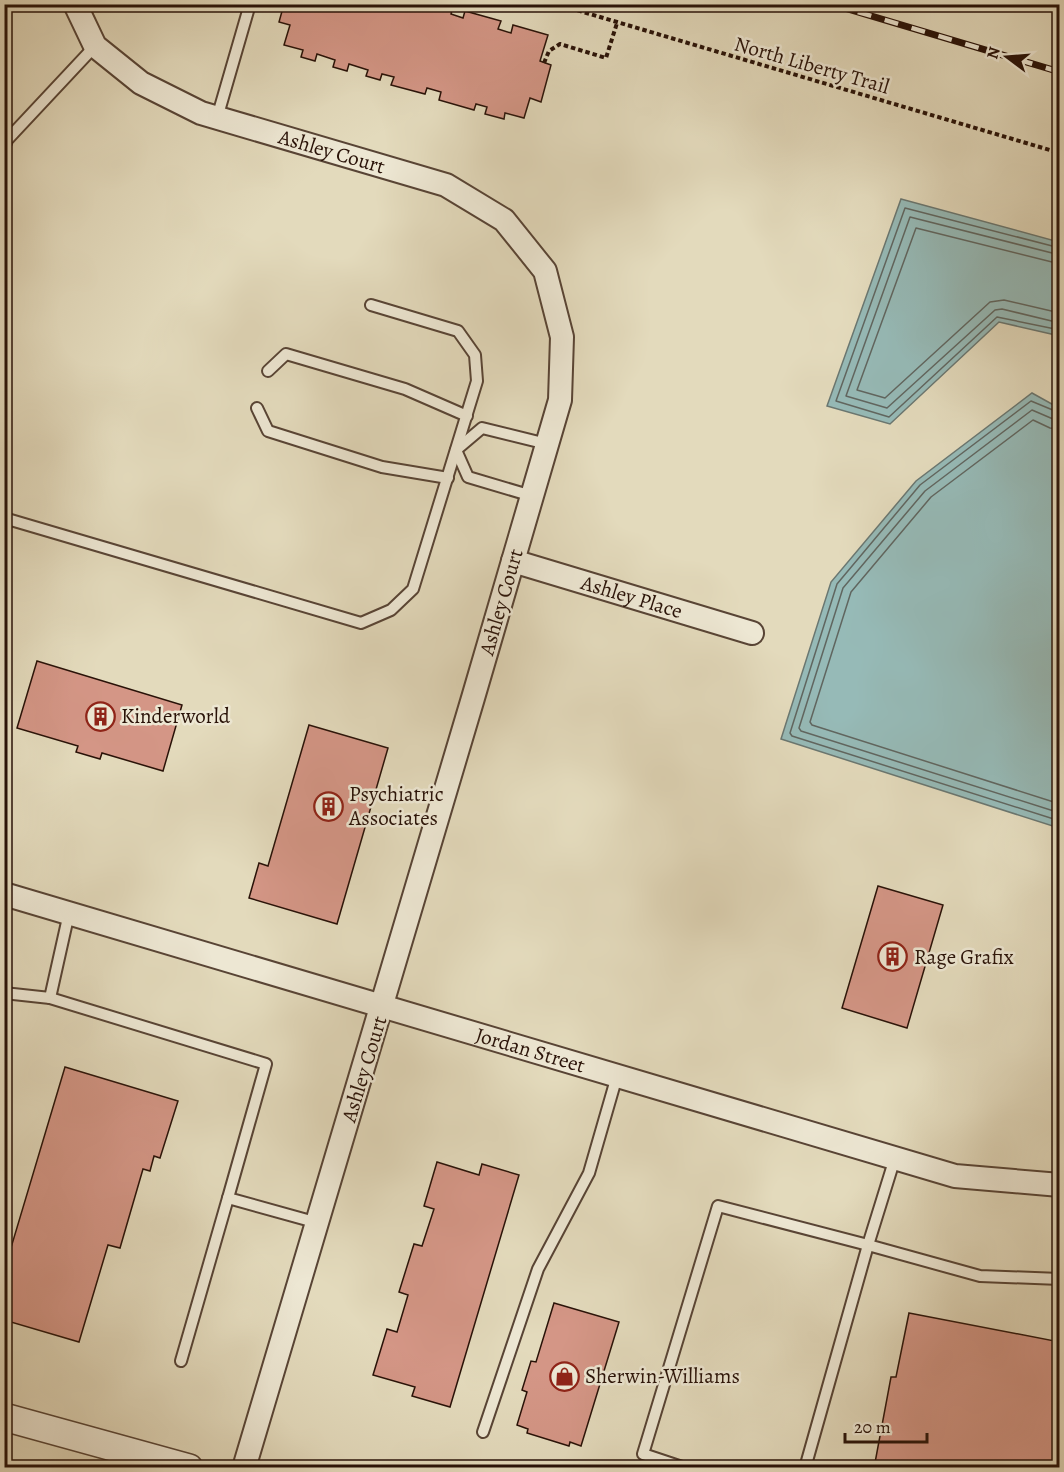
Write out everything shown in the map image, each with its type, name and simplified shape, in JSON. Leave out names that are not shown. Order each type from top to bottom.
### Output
[{"type":"street","name":"Ashley Court","points":[[75,4],[95,46],[141,83],[201,113],[446,185],[504,220],[545,271],[562,337],[560,400],[244,1467]]},
{"type":"street","name":"Ashley Place","points":[[513,561],[752,633]]},
{"type":"street","name":"Jordan Street","points":[[4,894],[955,1176],[1059,1185]]},
{"type":"street","points":[[4,1417],[189,1467]]},
{"type":"lane","points":[[217,118],[250,4]]},
{"type":"lane","points":[[4,148],[7,140],[95,46]]},
{"type":"lane","points":[[4,518],[361,623],[391,609],[413,589],[477,381],[475,355],[458,331],[371,305]]},
{"type":"lane","points":[[268,371],[286,354],[405,389],[467,416]]},
{"type":"lane","points":[[257,408],[268,431],[382,467],[447,478]]},
{"type":"lane","points":[[456,450],[482,428],[547,444]]},
{"type":"lane","points":[[456,450],[468,477],[532,496]]},
{"type":"lane","points":[[50,998],[69,913]]},
{"type":"lane","points":[[4,993],[50,998],[266,1064],[181,1361]]},
{"type":"lane","points":[[483,1432],[538,1269],[589,1173],[617,1077]]},
{"type":"lane","points":[[805,1467],[868,1245],[896,1158]]},
{"type":"lane","points":[[228,1198],[318,1223]]},
{"type":"lane","points":[[685,1467],[643,1454],[718,1206],[980,1276],[1059,1279]]},
{"type":"path","name":"North Liberty Trail","points":[[556,4],[1059,153]]},
{"type":"path","points":[[544,63],[549,51],[560,44],[606,58],[617,23]]},
{"type":"water","points":[[901,199],[1059,242],[1060,336],[999,322],[890,424],[827,406]]},
{"type":"water","points":[[1032,393],[1059,408],[1059,828],[781,739],[831,582],[916,481]]},
{"type":"building","points":[[284,4],[449,4],[453,6],[451,14],[463,18],[465,11],[501,21],[498,29],[511,33],[513,25],[548,35],[540,61],[551,65],[541,102],[530,98],[524,118],[505,113],[504,119],[485,114],[487,107],[476,104],[474,110],[439,100],[441,92],[427,88],[425,94],[391,85],[394,77],[382,74],[380,80],[366,76],[368,70],[349,64],[347,71],[333,67],[335,60],[317,54],[315,61],[301,57],[303,50],[284,45],[290,25],[279,22]]},
{"type":"building","name":"Kinderworld","points":[[37,661],[182,705],[163,771],[102,753],[100,759],[76,752],[78,746],[17,728]]},
{"type":"building","name":"Psychiatric Associates","points":[[309,725],[388,748],[337,924],[249,898],[259,863],[268,866]]},
{"type":"building","name":"Rage Grafix","points":[[878,886],[943,905],[907,1028],[842,1008]]},
{"type":"building","points":[[65,1067],[178,1101],[160,1158],[154,1156],[150,1171],[143,1169],[120,1248],[108,1245],[79,1342],[4,1320],[4,1271]]},
{"type":"building","points":[[437,1162],[479,1175],[482,1164],[519,1175],[450,1407],[412,1396],[415,1387],[373,1375],[387,1329],[397,1332],[408,1295],[399,1292],[414,1244],[422,1246],[434,1209],[424,1206]]},
{"type":"building","name":"Sherwin-Williams","points":[[554,1303],[619,1322],[581,1446],[570,1442],[569,1446],[527,1433],[528,1429],[517,1425],[527,1392],[522,1390],[531,1361],[536,1362]]},
{"type":"building","points":[[909,1313],[1060,1342],[1060,1468],[874,1468],[891,1377],[896,1377]]},
{"type":"railway","points":[[831,4],[1060,72]]},
{"type":"place","name":"Kinderworld","points":[[100,716]]},
{"type":"place","name":"Psychiatric Associates","points":[[328,806]]},
{"type":"place","name":"Rage Grafix","points":[[893,957]]},
{"type":"place","name":"Sherwin-Williams","points":[[564,1376]]}]
